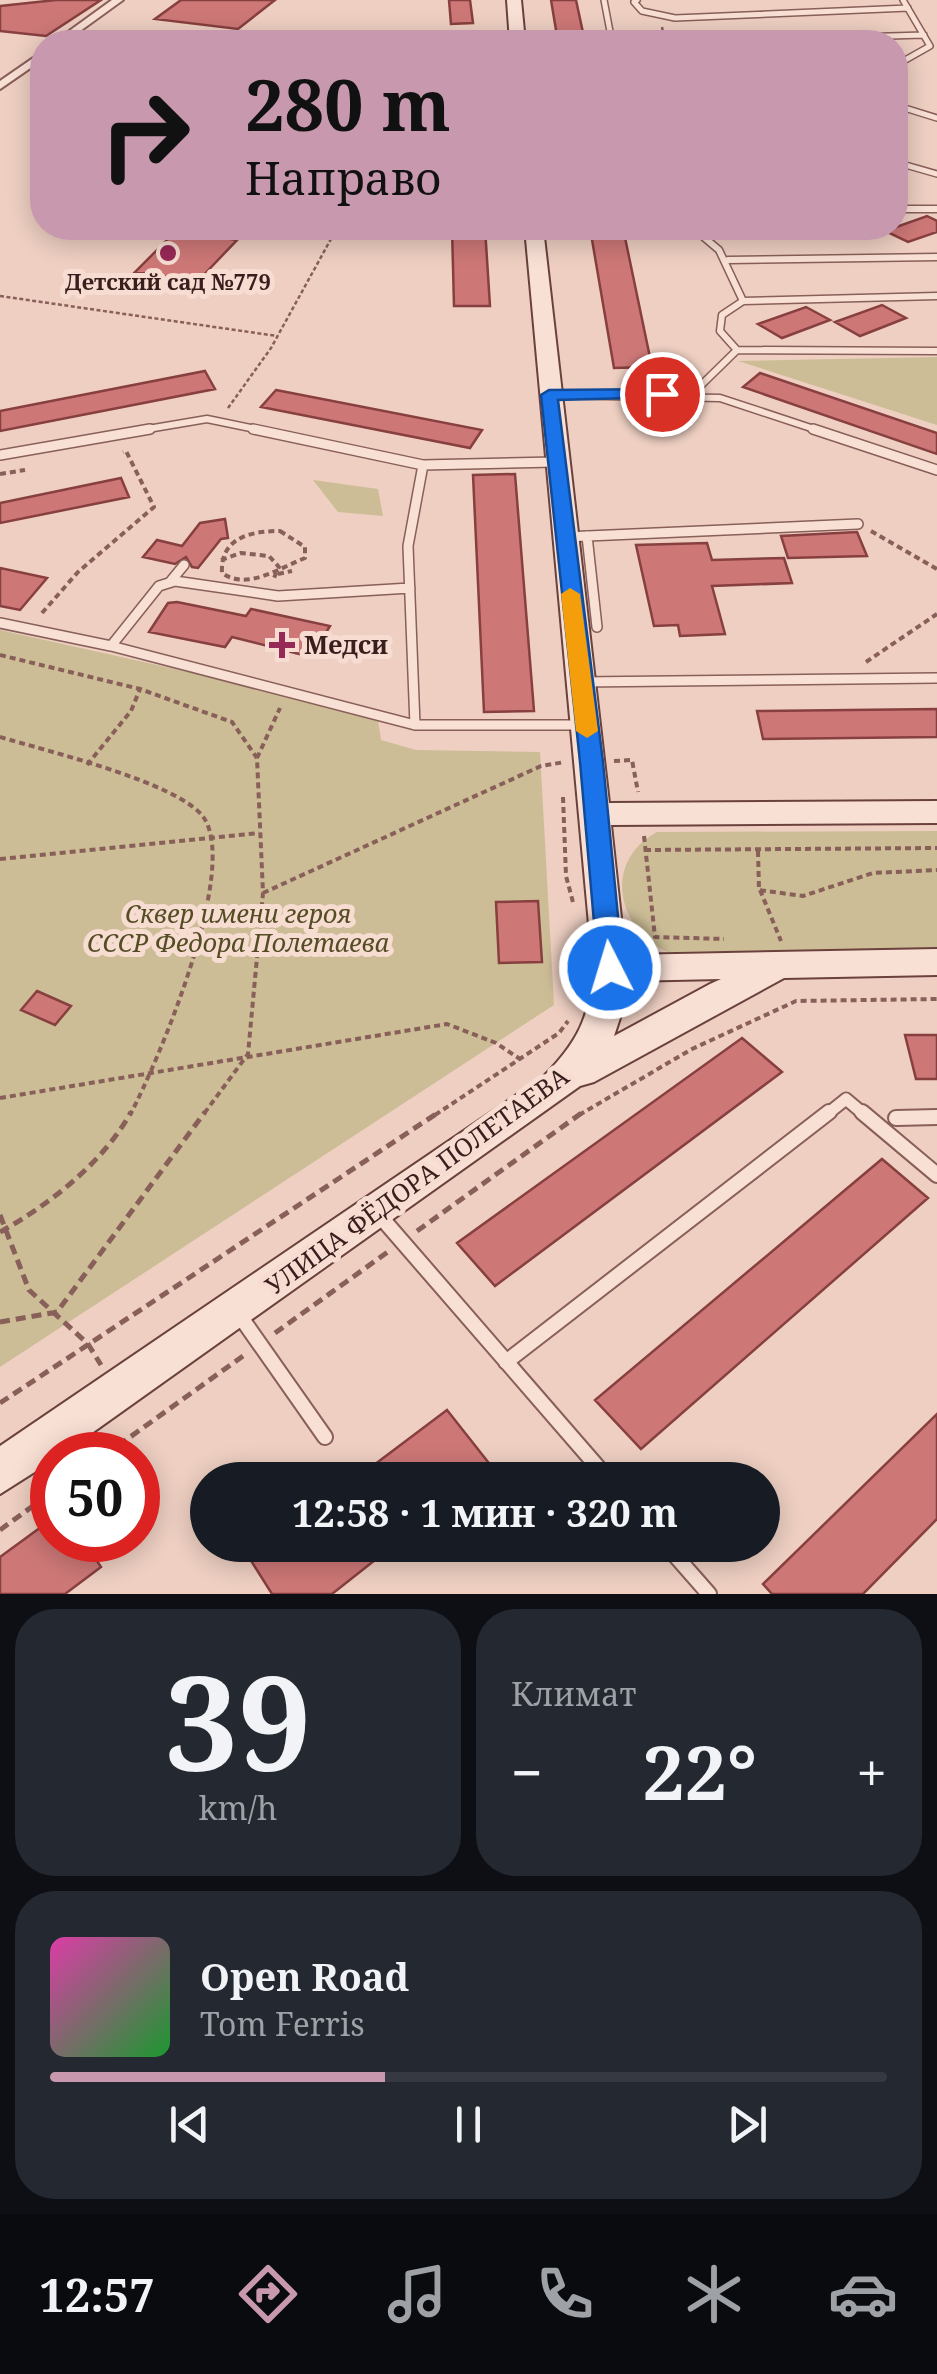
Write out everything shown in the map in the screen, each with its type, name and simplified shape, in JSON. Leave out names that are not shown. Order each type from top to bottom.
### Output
[{"type":"main road","points":[[514,0],[517,30]]},
{"type":"main road","name":"УЛИЦА ФЁДОРА ПОЛЕТАЕВА","points":[[0,1472],[556,1087],[587,1057],[604,1027],[610,999],[610,968],[597,814],[580,682],[575,536],[555,462],[535,240]]},
{"type":"main road","points":[[597,814],[937,812]]},
{"type":"main road","points":[[610,968],[937,962]]},
{"type":"main road","points":[[556,1087],[722,992],[786,966]]},
{"type":"street","points":[[77,30],[118,0]]},
{"type":"street","points":[[0,86],[30,67]]},
{"type":"lane","points":[[604,0],[610,30]]},
{"type":"lane","points":[[637,0],[634,2],[642,12],[676,18],[908,8]]},
{"type":"lane","points":[[903,0],[930,46],[908,58]]},
{"type":"lane","points":[[908,35],[924,34]]},
{"type":"lane","points":[[910,110],[937,118]]},
{"type":"lane","points":[[910,110],[937,127]]},
{"type":"lane","points":[[908,166],[937,174]]},
{"type":"lane","points":[[908,209],[937,208]]},
{"type":"lane","points":[[710,240],[728,260],[743,301]]},
{"type":"lane","points":[[728,260],[937,257]]},
{"type":"lane","points":[[737,350],[720,331],[722,315],[743,301],[937,296]]},
{"type":"lane","points":[[690,396],[737,350],[937,351]]},
{"type":"lane","points":[[549,395],[720,398],[937,470]]},
{"type":"lane","points":[[0,455],[207,419],[424,464],[555,462]]},
{"type":"lane","points":[[415,725],[408,546],[424,464]]},
{"type":"lane","points":[[597,627],[575,536],[858,524]]},
{"type":"lane","points":[[170,582],[184,565]]},
{"type":"lane","points":[[111,646],[159,586],[170,582],[189,580],[278,596],[410,588]]},
{"type":"lane","points":[[0,623],[111,646],[415,725],[586,725]]},
{"type":"lane","points":[[580,682],[937,678]]},
{"type":"lane","points":[[506,1362],[846,1100],[937,1175]]},
{"type":"lane","points":[[896,1118],[937,1118]]},
{"type":"lane","points":[[376,1211],[594,1462]]},
{"type":"lane","points":[[237,1311],[325,1437]]},
{"type":"lane","points":[[681,1562],[709,1594]]},
{"type":"path","points":[[225,412],[277,336],[331,240]]},
{"type":"path","points":[[0,296],[277,336]]},
{"type":"path","points":[[28,628],[78,572],[154,507],[126,451],[108,454]]},
{"type":"path","points":[[0,474],[36,468]]},
{"type":"path","points":[[858,524],[937,569]]},
{"type":"path","points":[[256,532],[280,532],[297,540],[307,554],[300,561],[256,579],[236,581],[222,573],[221,560],[235,539],[256,532]]},
{"type":"path","points":[[221,560],[241,552],[273,558],[279,568],[271,583],[278,596]]},
{"type":"path","points":[[278,574],[292,572]]},
{"type":"path","points":[[841,679],[937,614]]},
{"type":"path","points":[[0,655],[140,689],[232,722],[256,758]]},
{"type":"path","points":[[87,765],[131,711],[140,689]]},
{"type":"path","points":[[0,1322],[57,1312],[248,1054],[263,894],[256,758],[286,694]]},
{"type":"path","points":[[0,737],[184,802],[204,818],[214,838],[213,876],[176,1010],[126,1123],[80,1172],[2,1231]]},
{"type":"path","points":[[263,894],[541,766],[562,762],[564,776]]},
{"type":"path","points":[[565,789],[561,809],[566,876],[575,909]]},
{"type":"path","points":[[0,859],[261,832]]},
{"type":"path","points":[[727,939],[655,938],[645,850],[937,848]]},
{"type":"path","points":[[758,849],[760,890],[781,940],[763,940]]},
{"type":"path","points":[[760,890],[803,896],[873,873],[937,870]]},
{"type":"path","points":[[136,1432],[604,1097],[692,1049],[796,1001],[937,999]]},
{"type":"path","points":[[0,1402],[559,1033],[574,1011]]},
{"type":"path","points":[[0,1098],[447,1024],[496,1043],[520,1059]]},
{"type":"path","points":[[0,1215],[2,1231],[29,1290],[88,1344]]},
{"type":"path","points":[[0,1530],[30,1508]]},
{"type":"green space","points":[[937,357],[937,425],[738,361]]},
{"type":"green space","points":[[313,480],[378,489],[383,516],[338,512]]},
{"type":"green space","name":"Сквер имени героя СССР Федора Полетаева","points":[[0,630],[377,714],[381,740],[416,750],[540,752],[554,1005],[0,1367]]},
{"type":"green space","points":[[937,831],[937,948],[667,952],[636,927],[623,894],[623,876],[629,860],[640,844],[657,832]]},
{"type":"building","points":[[101,0],[55,30],[30,30],[30,34],[0,31],[0,6]]},
{"type":"building","points":[[181,0],[275,0],[238,29],[155,19]]},
{"type":"building","points":[[449,0],[470,0],[473,23],[451,24]]},
{"type":"building","points":[[551,0],[576,0],[582,30],[556,30]]},
{"type":"building","points":[[927,216],[937,221],[937,232],[908,242],[904,240],[908,240],[908,223]]},
{"type":"building","points":[[167,240],[237,240],[198,281],[135,272]]},
{"type":"building","points":[[452,240],[486,240],[490,306],[454,306]]},
{"type":"building","points":[[592,240],[626,240],[652,367],[614,368]]},
{"type":"building","points":[[882,305],[906,318],[860,336],[835,322]]},
{"type":"building","points":[[806,307],[830,320],[782,338],[758,324]]},
{"type":"building","points":[[205,371],[215,389],[0,431],[0,411]]},
{"type":"building","points":[[760,373],[937,433],[937,454],[743,387]]},
{"type":"building","points":[[276,390],[482,430],[470,448],[261,407]]},
{"type":"building","points":[[515,474],[534,711],[484,712],[473,475]]},
{"type":"building","points":[[121,478],[129,497],[0,523],[0,503]]},
{"type":"building","points":[[225,519],[228,538],[221,539],[198,568],[192,567],[186,557],[175,564],[143,557],[157,540],[182,546],[200,523]]},
{"type":"building","points":[[857,532],[867,556],[788,558],[781,536]]},
{"type":"building","points":[[707,543],[712,560],[784,558],[792,583],[712,586],[725,634],[680,636],[678,625],[654,626],[636,545]]},
{"type":"building","points":[[0,568],[47,578],[20,610],[0,606]]},
{"type":"building","points":[[168,603],[246,616],[251,609],[330,626],[311,657],[232,637],[225,647],[149,632]]},
{"type":"building","points":[[937,709],[937,737],[763,739],[757,711]]},
{"type":"building","points":[[538,901],[542,962],[499,963],[496,902]]},
{"type":"building","points":[[37,991],[71,1006],[55,1025],[21,1010]]},
{"type":"building","points":[[905,1035],[937,1035],[937,1079],[916,1079]]},
{"type":"building","points":[[742,1038],[782,1072],[495,1286],[457,1243]]},
{"type":"building","points":[[882,1159],[928,1198],[641,1449],[595,1400]]},
{"type":"building","points":[[447,1410],[488,1462],[378,1462]]},
{"type":"building","points":[[937,1414],[937,1519],[863,1594],[772,1594],[763,1584]]},
{"type":"building","points":[[30,1535],[30,1562],[98,1562],[101,1567],[65,1594],[0,1594],[0,1557]]},
{"type":"building","points":[[252,1562],[372,1562],[332,1594],[272,1594]]},
{"type":"slow traffic","points":[[570,594],[587,731]]},
{"type":"place","name":"Детский сад №779","points":[[168,253]]},
{"type":"place","name":"Медси","points":[[282,645]]},
{"type":"route","points":[[610,968],[592,762],[549,395],[662,394]]}]
